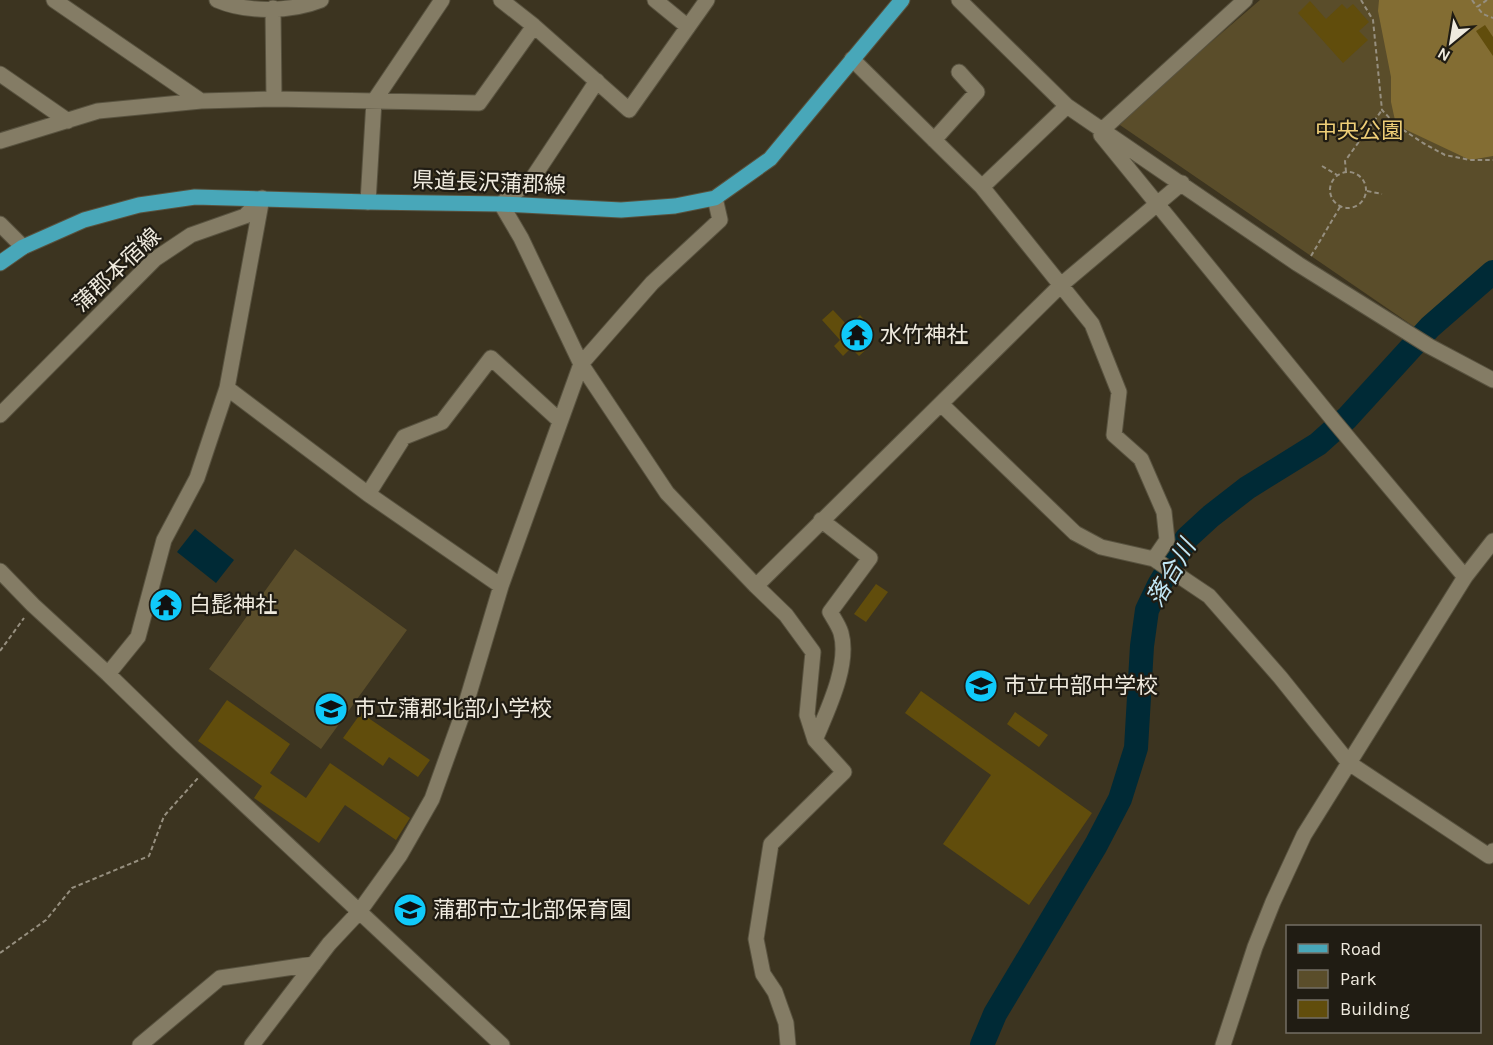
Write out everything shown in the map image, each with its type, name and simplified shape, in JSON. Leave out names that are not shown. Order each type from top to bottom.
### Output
[{"type":"main road","name":"県道長沢蒲郡線","points":[[0,263],[23,247],[84,220],[138,205],[195,196],[501,204],[621,210],[675,206],[716,198],[770,159],[902,0]]},
{"type":"street","points":[[54,0],[201,101]]},
{"type":"street","points":[[216,0],[236,6],[273,8],[297,7],[321,0]]},
{"type":"street","points":[[368,202],[374,101],[442,0]]},
{"type":"street","points":[[501,0],[629,110],[707,0]]},
{"type":"street","points":[[655,0],[688,27]]},
{"type":"street","points":[[959,0],[1067,106],[1298,264],[1429,346],[1493,380]]},
{"type":"street","points":[[1102,130],[1245,0]]},
{"type":"street","points":[[273,8],[274,99]]},
{"type":"street","points":[[0,141],[99,111],[201,101],[274,99],[479,103],[534,26]]},
{"type":"street","points":[[852,59],[982,187],[1092,324],[1119,392],[1114,435],[1141,459],[1164,512],[1167,540],[1155,560]]},
{"type":"street","points":[[934,140],[977,92],[959,72]]},
{"type":"street","points":[[0,74],[68,121]]},
{"type":"street","points":[[597,81],[532,179],[501,204],[521,238],[581,364],[667,493],[786,615],[813,652],[807,715],[815,740],[844,772],[771,844],[756,939],[763,974],[775,992],[786,1023],[788,1045]]},
{"type":"street","points":[[982,187],[1067,106]]},
{"type":"street","points":[[1089,120],[1348,439],[1465,577]]},
{"type":"street","points":[[756,586],[1061,285],[1182,183]]},
{"type":"street","points":[[108,674],[138,638],[164,540],[197,478],[227,387],[262,198]]},
{"type":"street","name":"蒲郡本宿線","points":[[0,415],[155,259],[191,235],[245,216],[262,198]]},
{"type":"street","points":[[252,1045],[329,944],[359,912],[400,855],[432,799],[465,707],[501,586],[581,364],[652,283],[720,220],[716,198]]},
{"type":"street","points":[[0,224],[23,247]]},
{"type":"street","points":[[368,494],[404,437],[442,422],[491,358],[560,421]]},
{"type":"street","points":[[227,387],[368,494],[501,586]]},
{"type":"street","points":[[941,404],[1075,532],[1101,547],[1155,560],[1209,596],[1280,677],[1349,763],[1489,856],[1493,851]]},
{"type":"street","points":[[815,740],[832,700],[843,651],[841,632],[830,612],[870,558],[821,520]]},
{"type":"street","points":[[1223,1045],[1255,947],[1273,902],[1305,835],[1465,577],[1493,541]]},
{"type":"street","points":[[0,572],[206,769],[502,1045]]},
{"type":"street","points":[[140,1045],[220,978],[314,964]]},
{"type":"path","points":[[1361,0],[1373,20],[1382,110],[1396,125],[1446,155],[1470,160],[1493,160]]},
{"type":"path","points":[[1472,0],[1483,14],[1493,18]]},
{"type":"path","points":[[1477,7],[1487,0]]},
{"type":"path","points":[[1346,172],[1345,161],[1382,110]]},
{"type":"path","points":[[1322,166],[1337,175]]},
{"type":"path","points":[[1346,172],[1357,174],[1364,181],[1367,191],[1364,200],[1358,206],[1349,209],[1340,207],[1333,201],[1329,192],[1331,183],[1337,175],[1346,172]]},
{"type":"path","points":[[1367,191],[1382,194]]},
{"type":"path","points":[[1298,264],[1310,257],[1328,231],[1340,207]]},
{"type":"path","points":[[0,651],[33,605]]},
{"type":"path","points":[[0,953],[46,920],[72,888],[149,856],[164,816],[206,769]]},
{"type":"green space","name":"中央公園","points":[[1260,0],[1493,0],[1493,272],[1455,306],[1419,330],[1117,123]]},
{"type":"green space","points":[[295,549],[407,630],[321,749],[209,669]]},
{"type":"shaded area","points":[[1379,0],[1493,0],[1493,156],[1470,160],[1396,125],[1391,102],[1391,77],[1378,11]]},
{"type":"water","points":[[195,529],[234,560],[216,583],[177,552]]},
{"type":"building","points":[[1310,1],[1326,19],[1342,4],[1347,9],[1353,4],[1369,22],[1359,31],[1368,40],[1343,63],[1298,13]]},
{"type":"building","points":[[1485,25],[1493,37],[1493,56],[1476,31]]},
{"type":"building","name":"水竹神社","points":[[833,310],[848,326],[860,315],[874,330],[863,340],[869,347],[859,356],[851,348],[843,356],[834,346],[840,340],[822,320]]},
{"type":"building","points":[[876,584],[888,592],[866,622],[854,614]]},
{"type":"building","points":[[921,691],[1092,813],[1029,905],[943,844],[991,775],[905,713]]},
{"type":"building","points":[[227,700],[290,744],[270,773],[306,798],[330,763],[410,818],[396,840],[345,805],[319,843],[254,798],[262,786],[198,741]]},
{"type":"building","points":[[1015,712],[1048,735],[1039,747],[1007,724]]},
{"type":"building","points":[[361,713],[430,760],[418,777],[389,757],[383,766],[343,738]]},
{"type":"waterway","name":"落合川","points":[[982,1045],[995,1014],[1096,845],[1120,799],[1136,748],[1142,646],[1147,610],[1187,538],[1247,488],[1318,444],[1347,418],[1430,327],[1493,272]]},
{"type":"place","name":"水竹神社","points":[[857,335]]},
{"type":"place","name":"白髭神社","points":[[166,605]]},
{"type":"place","name":"市立中部中学校","points":[[981,686]]},
{"type":"place","name":"市立蒲郡北部小学校","points":[[331,709]]},
{"type":"place","name":"蒲郡市立北部保育園","points":[[410,910]]}]
